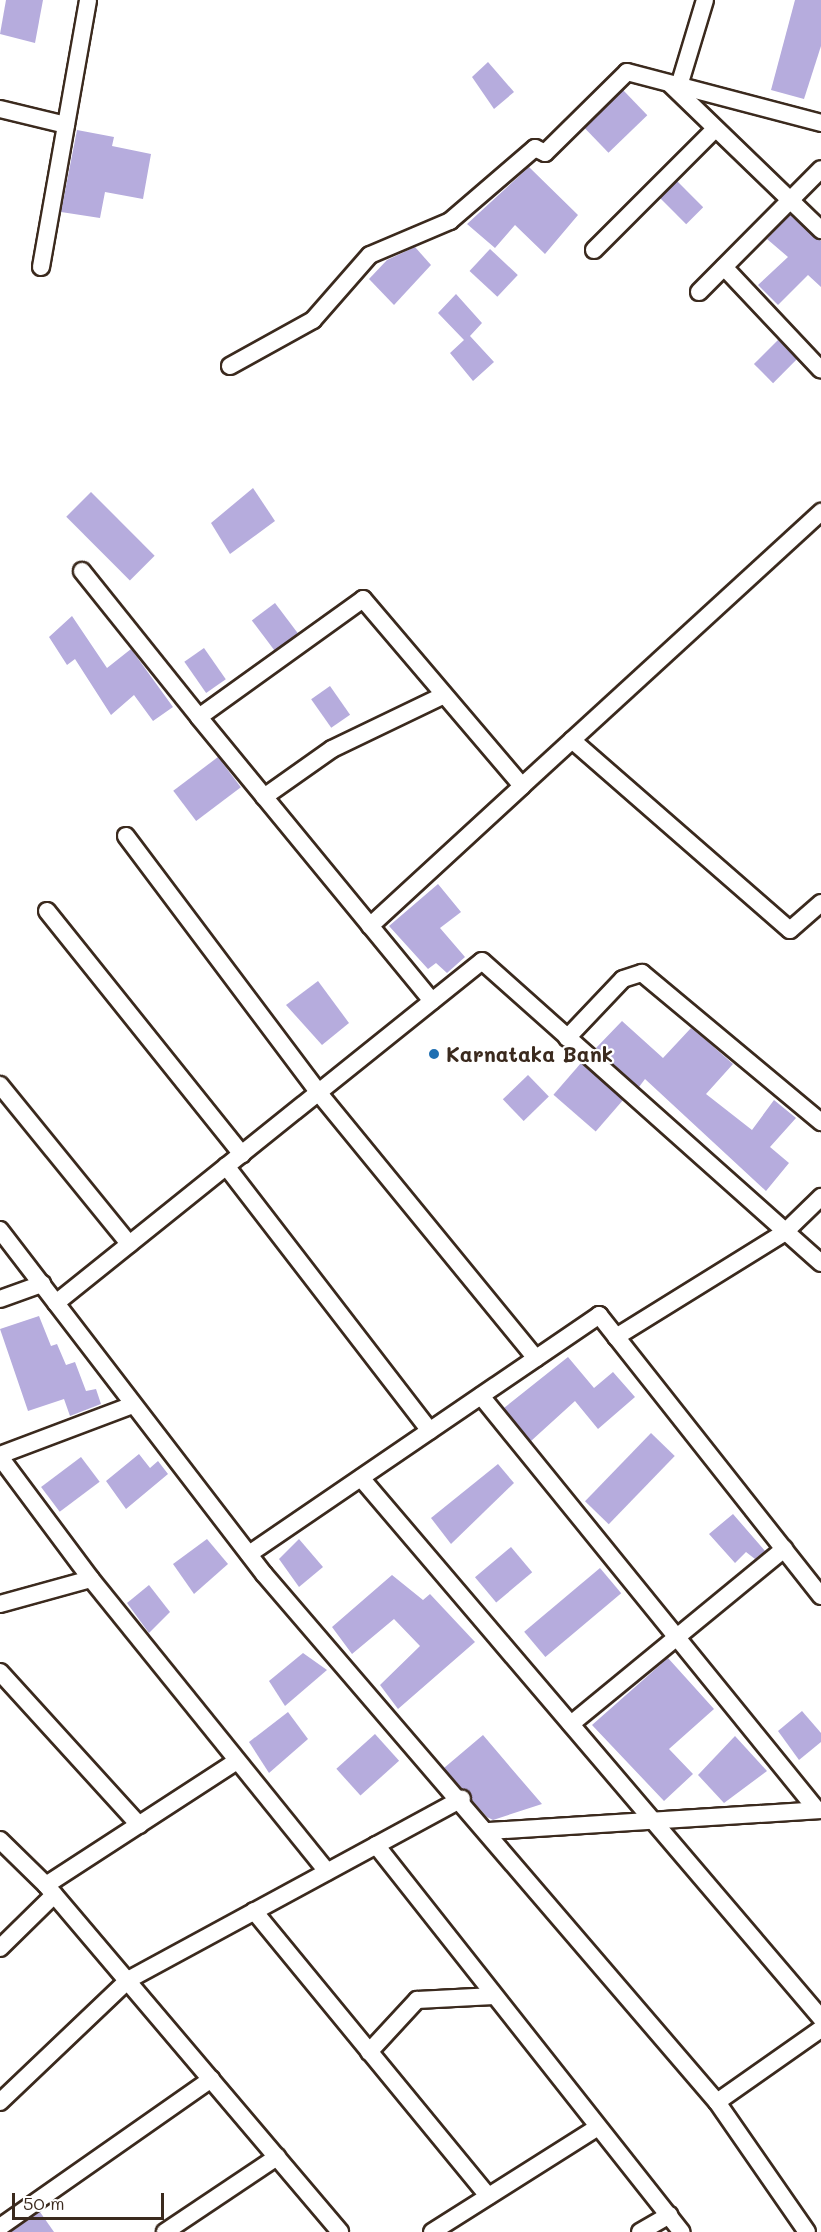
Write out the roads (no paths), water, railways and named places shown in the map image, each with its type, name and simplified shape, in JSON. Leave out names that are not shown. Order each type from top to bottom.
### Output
[{"type":"street","points":[[40,267],[88,0]]},
{"type":"street","points":[[675,85],[705,0]]},
{"type":"street","points":[[230,366],[313,320],[370,255],[450,221],[535,148],[545,153],[619,76],[636,74],[821,123]]},
{"type":"street","points":[[675,85],[715,129],[821,230]]},
{"type":"street","points":[[0,109],[66,125]]},
{"type":"street","points":[[594,250],[715,129]]},
{"type":"street","points":[[699,292],[821,169]]},
{"type":"street","points":[[724,267],[821,370]]},
{"type":"street","points":[[370,926],[821,512]]},
{"type":"street","points":[[82,571],[432,1001]]},
{"type":"street","points":[[199,717],[363,599],[522,786]]},
{"type":"street","points":[[264,797],[332,748],[444,695]]},
{"type":"street","points":[[572,740],[790,930],[821,903]]},
{"type":"street","points":[[126,836],[318,1092],[536,1358]]},
{"type":"street","points":[[47,911],[242,1154]]},
{"type":"street","points":[[56,1303],[482,961],[784,1233],[821,1263]]},
{"type":"street","points":[[567,1038],[623,979],[642,973],[821,1122]]},
{"type":"street","points":[[0,1085],[129,1244]]},
{"type":"street","points":[[226,1166],[430,1431]]},
{"type":"street","points":[[616,1337],[784,1233],[821,1197]]},
{"type":"street","points":[[0,1230],[132,1405],[249,1554],[462,1799],[717,2102],[807,2232]]},
{"type":"street","points":[[0,1299],[42,1284]]},
{"type":"street","points":[[249,1554],[599,1315],[821,1596]]},
{"type":"street","points":[[481,1396],[819,1810]]},
{"type":"street","points":[[132,1405],[0,1456],[91,1580],[327,1872]]},
{"type":"street","points":[[361,1478],[821,2018]]},
{"type":"street","points":[[571,1724],[784,1549]]},
{"type":"street","points":[[0,1604],[91,1580]]},
{"type":"street","points":[[0,1672],[139,1825]]},
{"type":"street","points":[[0,1948],[50,1890],[139,1825],[237,1761]]},
{"type":"street","points":[[0,2102],[128,1980],[462,1799]]},
{"type":"street","points":[[489,1832],[652,1819],[819,1810]]},
{"type":"street","points":[[0,1840],[50,1890],[340,2232]]},
{"type":"street","points":[[376,1845],[682,2232]]},
{"type":"street","points":[[254,1911],[488,2196]]},
{"type":"street","points":[[369,2052],[417,2000],[494,1996]]},
{"type":"street","points":[[717,2102],[821,2029]]},
{"type":"street","points":[[0,2227],[211,2079]]},
{"type":"street","points":[[432,2232],[598,2127]]},
{"type":"street","points":[[165,2232],[277,2157]]},
{"type":"street","points":[[640,2232],[669,2215]]},
{"type":"place","name":"Karnataka Bank","points":[[434,1054]]}]
